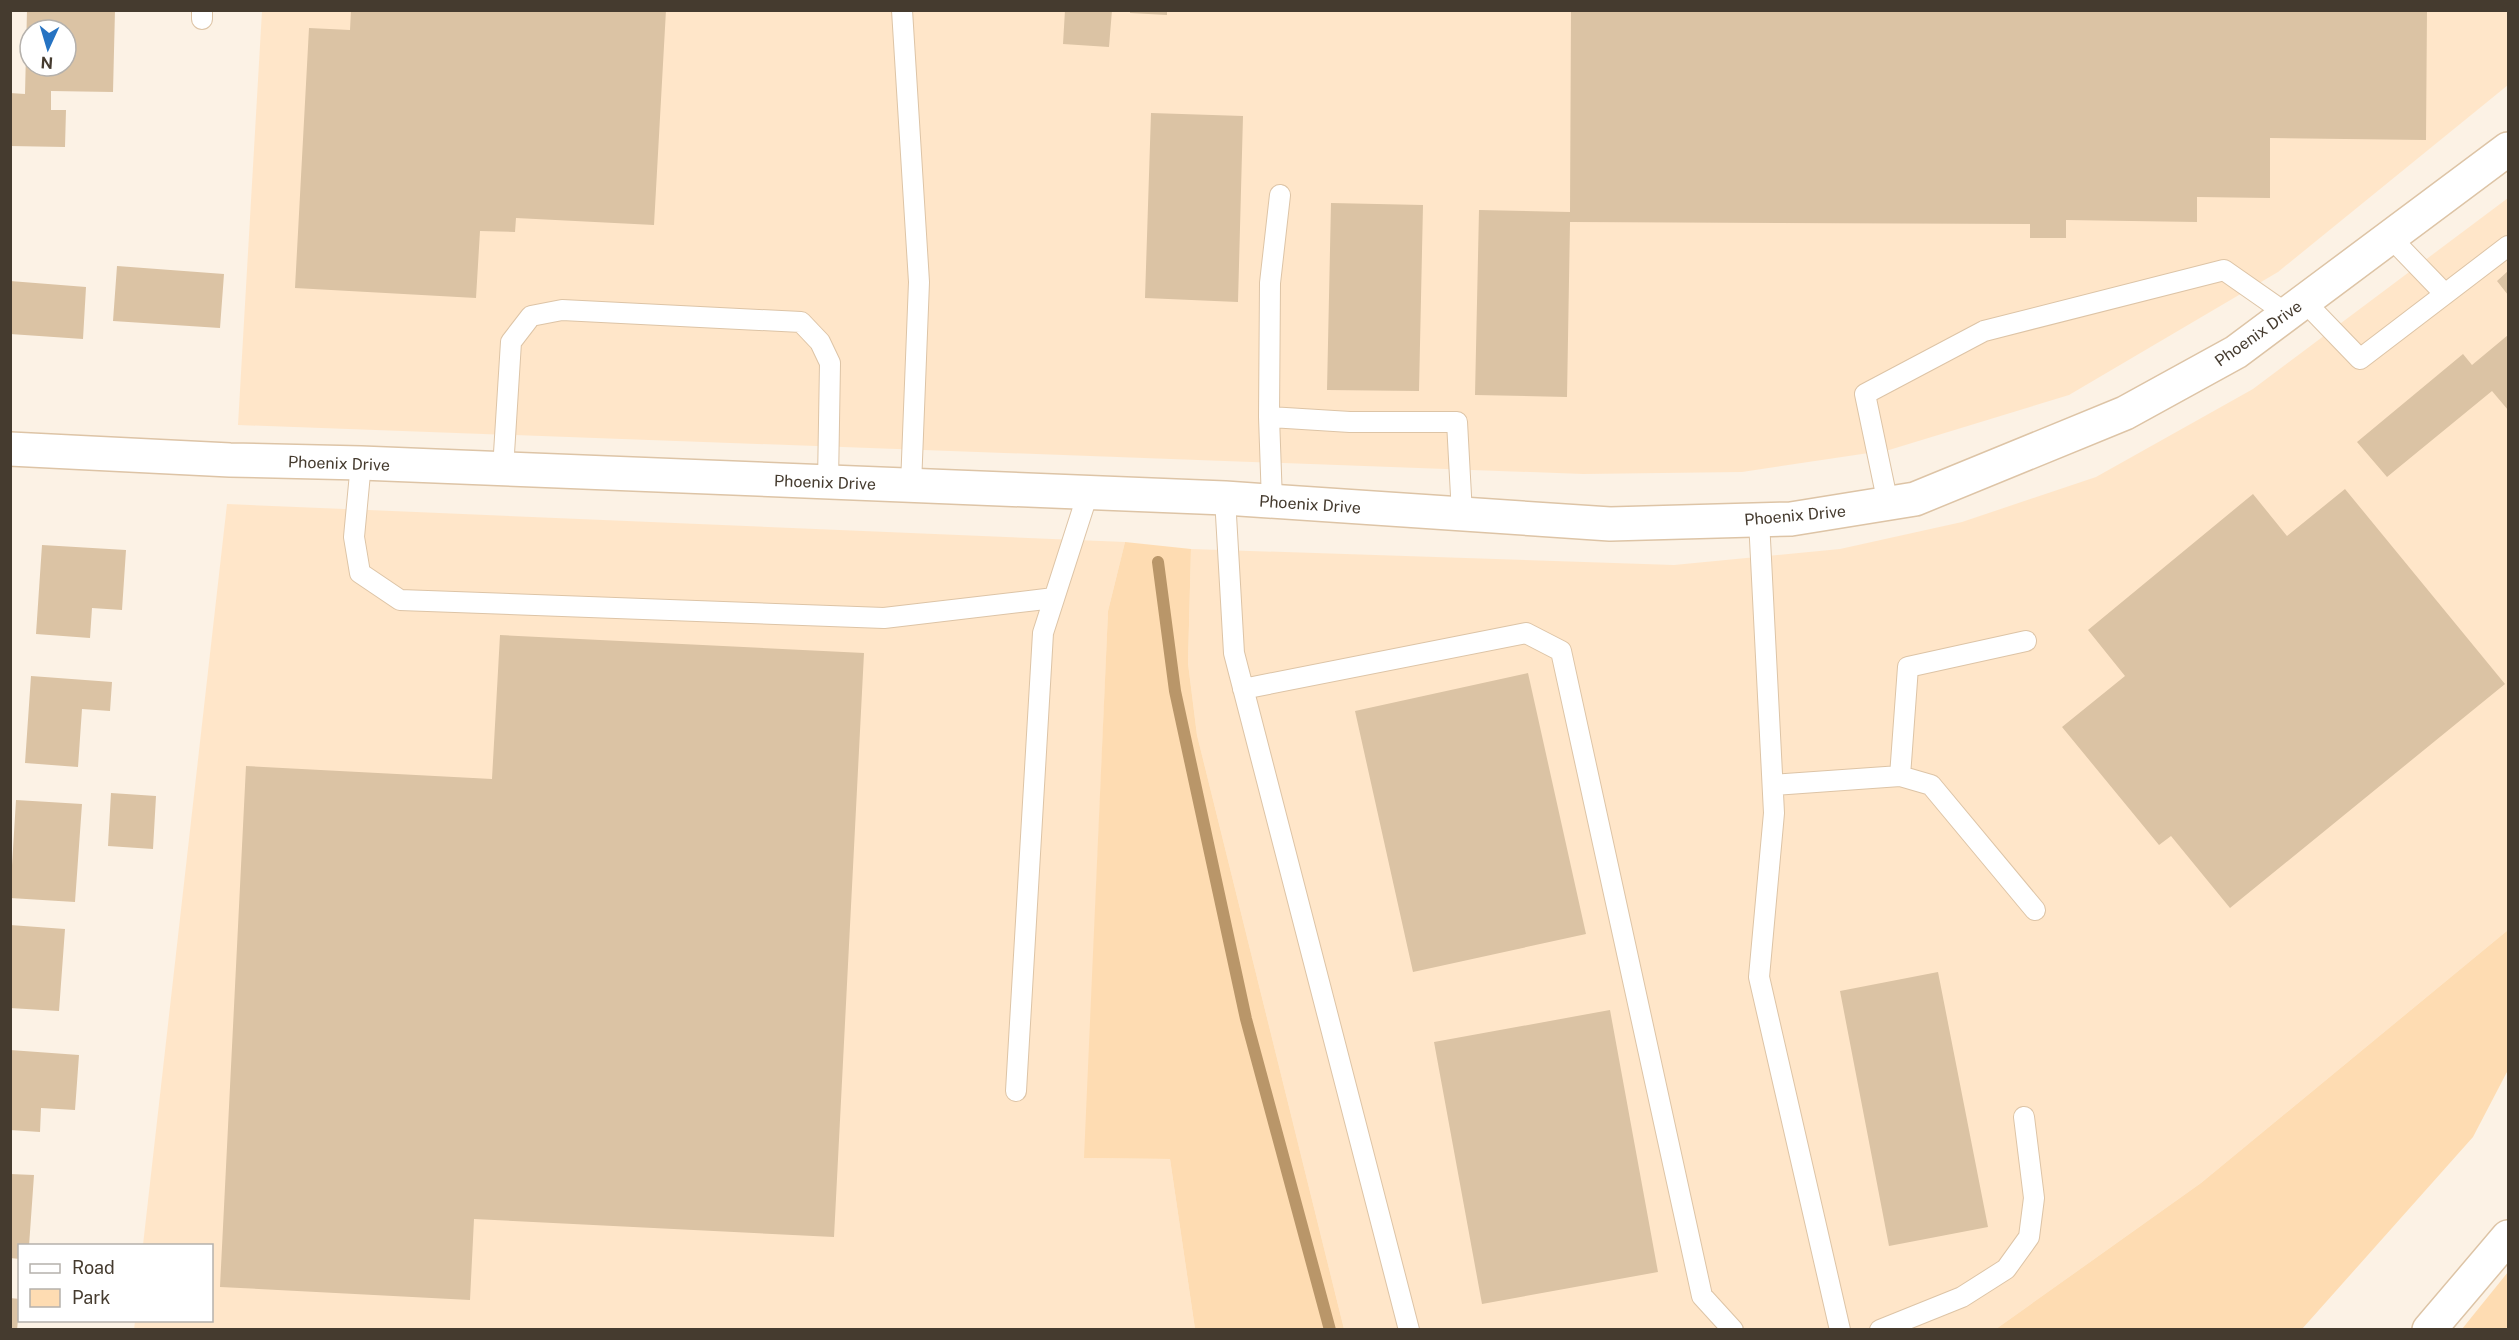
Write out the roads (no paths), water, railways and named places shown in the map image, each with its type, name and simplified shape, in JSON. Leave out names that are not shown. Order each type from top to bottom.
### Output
[{"type":"main road","name":"Phoenix Drive","points":[[10,448],[230,460],[361,463],[1225,498],[1610,524],[1791,519],[1915,499],[2126,413],[2235,352],[2508,148]]},
{"type":"main road","points":[[2429,1329],[2508,1237]]},
{"type":"lane","points":[[902,10],[918,282],[911,486]]},
{"type":"lane","points":[[1272,502],[1269,417],[1270,283],[1280,195]]},
{"type":"lane","points":[[2390,237],[2445,294]]},
{"type":"lane","points":[[1888,504],[1865,394],[1984,331],[2224,270],[2296,307],[2360,359],[2508,246]]},
{"type":"lane","points":[[503,469],[511,342],[531,316],[562,310],[801,322],[820,342],[830,363],[828,482]]},
{"type":"lane","points":[[1269,417],[1350,422],[1457,422],[1462,514]]},
{"type":"lane","points":[[361,463],[354,537],[360,573],[400,600],[885,618],[1054,598]]},
{"type":"lane","points":[[1016,1091],[1043,633],[1088,493]]},
{"type":"lane","points":[[1225,498],[1234,653],[1409,1329]]},
{"type":"lane","points":[[1759,519],[1774,813],[1759,977],[1840,1329]]},
{"type":"lane","points":[[1243,689],[1526,633],[1561,651],[1702,1296],[1733,1329]]},
{"type":"lane","points":[[1900,776],[1908,667],[2026,641]]},
{"type":"lane","points":[[1773,785],[1900,776],[1931,785],[2036,910]]},
{"type":"lane","points":[[1880,1329],[1962,1297],[2006,1269],[2029,1237],[2034,1198],[2024,1117]]},
{"type":"waterway","points":[[1158,562],[1175,691],[1246,1019],[1330,1330]]}]
